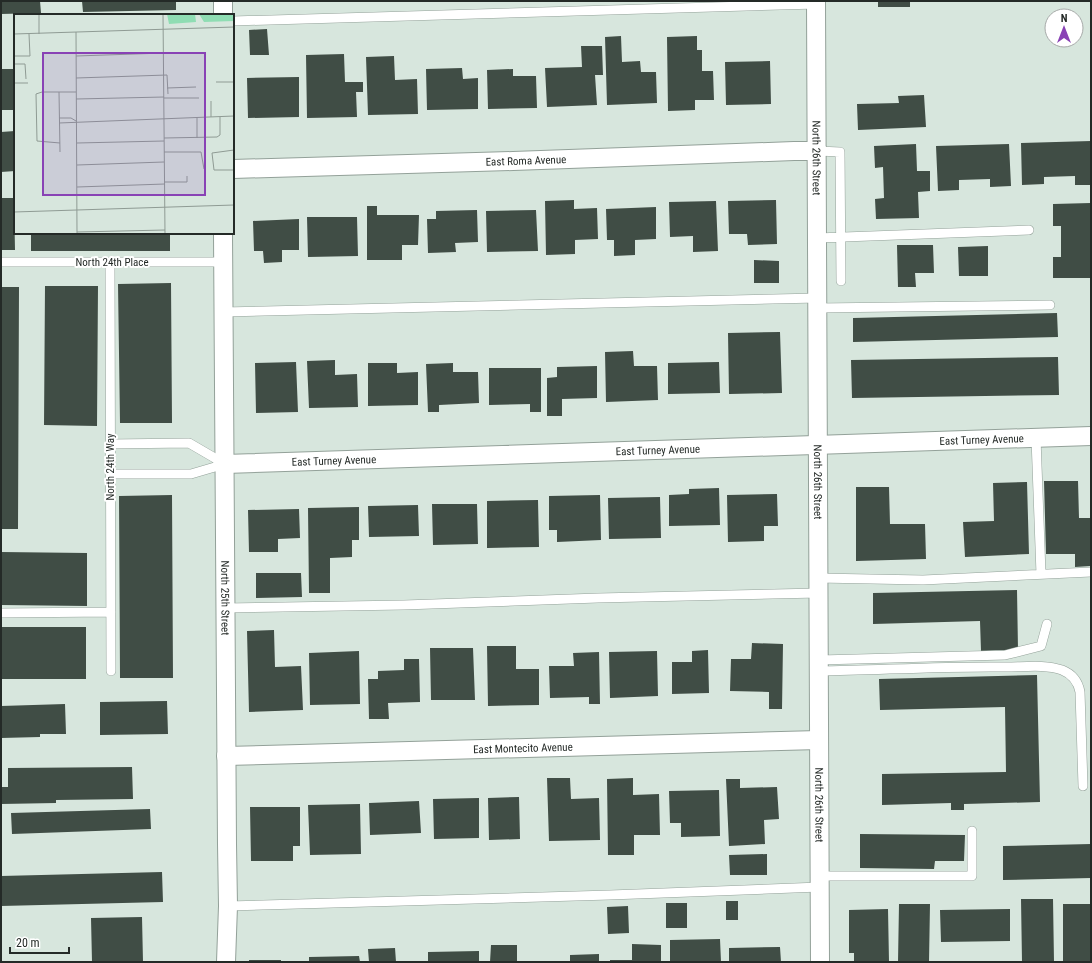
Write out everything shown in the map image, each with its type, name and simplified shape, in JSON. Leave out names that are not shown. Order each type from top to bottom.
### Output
[{"type":"street","points":[[223,1],[224,14]]},
{"type":"street","name":"North 26th Street","points":[[817,3],[817,446],[820,962]]},
{"type":"street","name":"East Roma Avenue","points":[[234,169],[505,162],[818,151]]},
{"type":"street","name":"North 25th Street","points":[[223,234],[228,906],[226,962]]},
{"type":"street","name":"East Turney Avenue","points":[[225,464],[1091,436]]},
{"type":"street","name":"East Montecito Avenue","points":[[226,756],[819,740]]},
{"type":"lane","points":[[234,21],[817,3]]},
{"type":"lane","points":[[818,151],[840,152],[842,281]]},
{"type":"lane","points":[[817,238],[1029,230]]},
{"type":"lane","name":"North 24th Place","points":[[1,262],[223,262]]},
{"type":"lane","name":"North 24th Way","points":[[110,262],[111,671]]},
{"type":"lane","points":[[224,312],[818,303],[1050,305]]},
{"type":"lane","points":[[1036,438],[1041,574]]},
{"type":"lane","points":[[110,444],[189,443],[225,464]]},
{"type":"lane","points":[[110,474],[191,474],[225,464]]},
{"type":"lane","points":[[226,608],[404,605],[606,598],[1091,572]]},
{"type":"lane","points":[[1,613],[111,612]]},
{"type":"lane","points":[[819,666],[1005,655],[1041,646],[1047,624]]},
{"type":"lane","points":[[819,666],[991,666],[1046,667],[1063,670],[1074,678],[1079,684],[1083,786]]},
{"type":"lane","points":[[228,906],[610,895],[820,881],[972,876],[972,831]]},
{"type":"building","points":[[1,1],[40,1],[41,13],[1,14]]},
{"type":"building","points":[[82,1],[176,1],[176,10],[83,12]]},
{"type":"building","points":[[878,1],[910,1],[910,7],[878,7]]},
{"type":"building","points":[[267,29],[269,55],[250,55],[249,30]]},
{"type":"building","points":[[621,36],[622,62],[640,61],[641,72],[656,72],[657,103],[607,105],[605,37]]},
{"type":"building","points":[[697,36],[697,50],[702,50],[702,71],[713,71],[714,100],[695,100],[695,110],[668,111],[667,37]]},
{"type":"building","points":[[581,46],[602,46],[603,75],[595,75],[597,105],[547,107],[545,68],[582,67]]},
{"type":"building","points":[[344,54],[345,82],[363,82],[363,92],[356,92],[357,117],[307,118],[306,55]]},
{"type":"building","points":[[394,56],[395,80],[417,79],[418,114],[368,115],[366,57]]},
{"type":"building","points":[[770,61],[771,104],[726,105],[725,62]]},
{"type":"building","points":[[462,68],[463,79],[478,78],[478,109],[427,110],[426,69]]},
{"type":"building","points":[[1,69],[14,69],[14,110],[1,110]]},
{"type":"building","points":[[513,69],[513,76],[536,76],[537,108],[488,109],[487,70]]},
{"type":"building","points":[[299,77],[299,117],[248,118],[247,78]]},
{"type":"building","points":[[924,95],[926,127],[858,130],[857,104],[899,103],[898,96]]},
{"type":"building","points":[[14,131],[14,171],[1,172],[1,132]]},
{"type":"building","points":[[1091,141],[1091,185],[1075,185],[1075,176],[1044,177],[1044,184],[1022,185],[1021,143]]},
{"type":"building","points":[[916,144],[917,171],[930,171],[930,191],[918,192],[919,218],[876,219],[875,199],[884,198],[883,167],[875,168],[874,146]]},
{"type":"building","points":[[1009,144],[1011,186],[990,187],[990,179],[959,180],[959,190],[938,191],[936,146]]},
{"type":"building","points":[[1,198],[14,198],[15,250],[1,250]]},
{"type":"building","points":[[574,200],[574,209],[597,208],[598,239],[575,240],[575,254],[546,255],[545,201]]},
{"type":"building","points":[[776,200],[777,244],[748,245],[747,234],[729,234],[728,201]]},
{"type":"building","points":[[716,201],[718,251],[693,252],[693,236],[670,237],[669,202]]},
{"type":"building","points":[[1091,203],[1091,278],[1053,278],[1053,257],[1061,257],[1061,226],[1053,226],[1053,204]]},
{"type":"building","points":[[367,206],[377,206],[377,215],[419,215],[418,245],[402,245],[402,260],[367,260]]},
{"type":"building","points":[[656,207],[656,239],[635,240],[635,255],[614,256],[614,240],[607,240],[606,209]]},
{"type":"building","points":[[477,210],[478,242],[455,243],[456,252],[428,253],[427,219],[436,219],[436,211]]},
{"type":"building","points":[[536,210],[538,251],[487,252],[486,211]]},
{"type":"building","points":[[307,217],[357,217],[358,256],[308,257]]},
{"type":"building","points":[[299,219],[299,250],[282,250],[282,262],[264,263],[263,251],[254,251],[253,221]]},
{"type":"building","points":[[31,234],[170,234],[170,251],[31,251]]},
{"type":"building","points":[[897,245],[933,245],[934,273],[915,273],[916,287],[898,287]]},
{"type":"building","points":[[988,246],[988,276],[959,276],[958,247]]},
{"type":"building","points":[[754,260],[779,261],[779,283],[754,283]]},
{"type":"building","points":[[171,283],[172,423],[120,423],[118,284]]},
{"type":"building","points":[[45,286],[98,286],[97,426],[44,425]]},
{"type":"building","points":[[1,287],[19,287],[18,529],[1,529]]},
{"type":"building","points":[[1057,313],[1058,337],[853,342],[853,318]]},
{"type":"building","points":[[780,332],[782,393],[729,394],[728,333]]},
{"type":"building","points":[[633,351],[634,366],[657,366],[658,400],[606,402],[605,352]]},
{"type":"building","points":[[1058,357],[1059,395],[852,398],[851,360]]},
{"type":"building","points":[[335,360],[335,375],[357,374],[358,407],[309,408],[307,361]]},
{"type":"building","points":[[296,362],[298,412],[256,413],[255,363]]},
{"type":"building","points":[[719,362],[720,393],[668,394],[668,363]]},
{"type":"building","points":[[368,363],[397,363],[397,373],[418,372],[418,405],[368,406]]},
{"type":"building","points":[[453,363],[453,372],[478,372],[479,403],[439,405],[439,412],[428,412],[426,364]]},
{"type":"building","points":[[597,366],[597,398],[562,399],[562,416],[547,416],[547,378],[557,377],[557,367]]},
{"type":"building","points":[[489,368],[541,368],[541,412],[530,412],[530,404],[489,405]]},
{"type":"building","points":[[1044,481],[1078,481],[1079,518],[1091,518],[1091,566],[1075,567],[1075,554],[1046,554]]},
{"type":"building","points":[[1027,482],[1029,554],[965,557],[963,522],[994,521],[993,483]]},
{"type":"building","points":[[856,487],[889,487],[890,524],[925,524],[926,559],[856,561]]},
{"type":"building","points":[[719,488],[720,525],[669,526],[669,495],[689,494],[689,489]]},
{"type":"building","points":[[777,494],[778,526],[764,526],[764,541],[728,542],[727,495]]},
{"type":"building","points":[[172,495],[173,678],[120,678],[119,496]]},
{"type":"building","points":[[600,495],[601,540],[557,542],[557,530],[549,530],[549,496]]},
{"type":"building","points":[[660,497],[661,538],[609,539],[608,498]]},
{"type":"building","points":[[538,500],[539,547],[487,548],[487,501]]},
{"type":"building","points":[[432,504],[477,504],[478,544],[433,545]]},
{"type":"building","points":[[418,505],[419,536],[369,537],[368,506]]},
{"type":"building","points":[[359,507],[359,540],[352,540],[352,557],[330,558],[330,593],[309,593],[308,508]]},
{"type":"building","points":[[299,509],[300,538],[278,539],[278,552],[249,552],[248,510]]},
{"type":"building","points":[[1,552],[87,553],[87,606],[1,605]]},
{"type":"building","points":[[256,573],[301,573],[302,597],[256,598]]},
{"type":"building","points":[[1017,590],[1018,650],[981,651],[980,621],[873,624],[873,593]]},
{"type":"building","points":[[1,627],[86,627],[86,679],[1,679]]},
{"type":"building","points":[[274,630],[275,667],[301,666],[303,710],[249,712],[247,631]]},
{"type":"building","points":[[752,643],[783,644],[782,709],[769,709],[769,692],[730,691],[731,659],[751,659]]},
{"type":"building","points":[[487,646],[516,646],[516,669],[539,669],[539,705],[488,706]]},
{"type":"building","points":[[430,648],[473,648],[475,700],[431,700]]},
{"type":"building","points":[[708,650],[709,693],[672,694],[672,662],[692,662],[692,651]]},
{"type":"building","points":[[359,651],[360,704],[310,705],[309,653]]},
{"type":"building","points":[[657,651],[658,696],[610,698],[609,652]]},
{"type":"building","points":[[599,652],[600,704],[589,704],[589,697],[550,698],[549,666],[574,666],[573,653]]},
{"type":"building","points":[[404,659],[419,659],[420,702],[388,703],[389,719],[369,719],[368,679],[378,679],[378,671],[404,670]]},
{"type":"building","points":[[1037,675],[1040,802],[964,804],[964,810],[951,810],[951,803],[882,805],[882,774],[1006,772],[1005,707],[880,710],[879,679]]},
{"type":"building","points":[[167,701],[168,734],[100,735],[100,702]]},
{"type":"building","points":[[65,704],[66,734],[40,734],[40,737],[1,738],[1,706]]},
{"type":"building","points":[[132,767],[133,799],[56,800],[56,803],[1,804],[1,787],[8,787],[8,768]]},
{"type":"building","points":[[547,778],[570,778],[571,799],[599,798],[600,840],[549,841]]},
{"type":"building","points":[[633,778],[633,795],[659,794],[660,835],[634,835],[634,855],[608,855],[607,779]]},
{"type":"building","points":[[726,779],[740,779],[740,788],[777,787],[779,819],[764,820],[765,844],[729,846]]},
{"type":"building","points":[[719,790],[720,836],[681,837],[681,823],[670,823],[669,791]]},
{"type":"building","points":[[519,797],[520,839],[489,840],[488,798]]},
{"type":"building","points":[[479,798],[479,838],[434,839],[433,799]]},
{"type":"building","points":[[419,801],[421,833],[370,835],[369,803]]},
{"type":"building","points":[[360,804],[361,854],[310,855],[308,805]]},
{"type":"building","points":[[250,807],[300,807],[300,846],[293,846],[293,861],[251,861]]},
{"type":"building","points":[[150,809],[151,829],[12,834],[11,813]]},
{"type":"building","points":[[860,834],[965,835],[964,861],[935,861],[934,869],[860,868]]},
{"type":"building","points":[[1091,844],[1091,878],[1003,880],[1003,846]]},
{"type":"building","points":[[767,854],[767,875],[730,875],[729,855]]},
{"type":"building","points":[[162,872],[163,902],[1,906],[1,876]]},
{"type":"building","points":[[1021,899],[1053,899],[1054,962],[1022,962]]},
{"type":"building","points":[[726,901],[738,901],[738,920],[726,920]]},
{"type":"building","points":[[666,903],[687,903],[687,928],[666,928]]},
{"type":"building","points":[[899,904],[930,904],[929,962],[898,962]]},
{"type":"building","points":[[1063,904],[1091,904],[1091,962],[1063,962]]},
{"type":"building","points":[[628,906],[629,933],[608,934],[607,907]]},
{"type":"building","points":[[888,909],[889,962],[854,962],[854,953],[849,953],[849,910]]},
{"type":"building","points":[[1010,909],[1010,941],[941,942],[940,910]]},
{"type":"building","points":[[142,917],[143,962],[92,962],[91,918]]},
{"type":"building","points":[[720,939],[721,962],[670,962],[670,940]]},
{"type":"building","points":[[632,944],[661,945],[661,962],[610,962],[610,960],[632,960]]},
{"type":"building","points":[[491,945],[517,945],[517,962],[490,962]]},
{"type":"building","points":[[780,947],[781,962],[729,962],[729,948]]},
{"type":"building","points":[[395,948],[396,962],[369,962],[368,949]]},
{"type":"building","points":[[479,951],[479,962],[428,962],[428,952]]},
{"type":"building","points":[[599,954],[599,962],[570,962],[570,955]]},
{"type":"building","points":[[359,956],[360,962],[309,962],[309,957]]},
{"type":"building","points":[[249,960],[281,960],[281,962],[249,962]]}]
